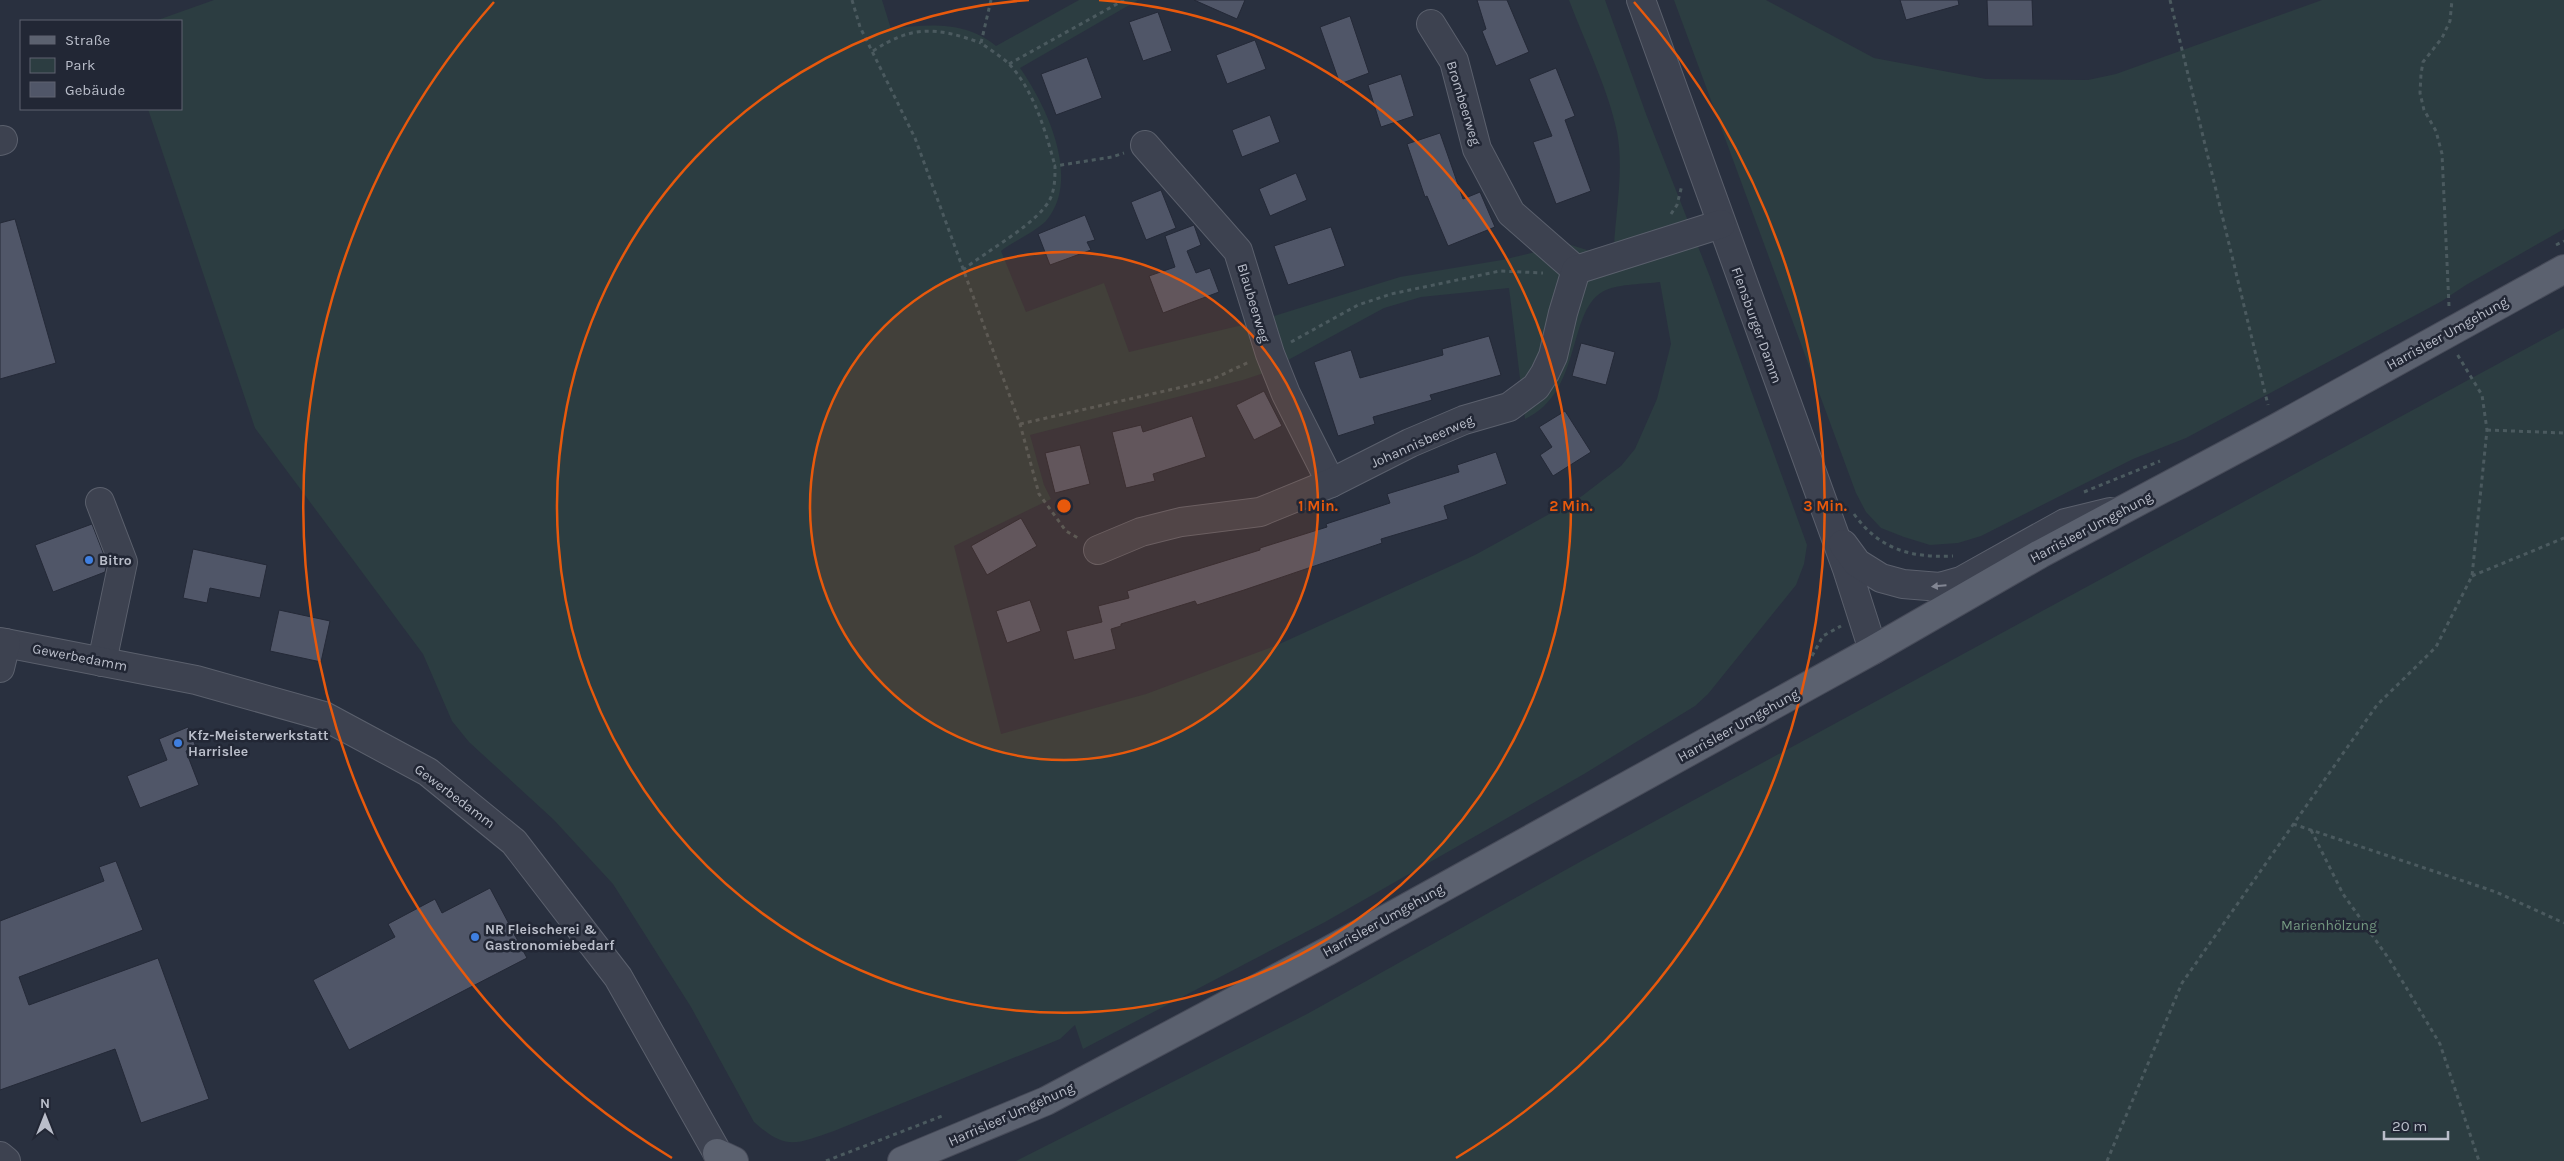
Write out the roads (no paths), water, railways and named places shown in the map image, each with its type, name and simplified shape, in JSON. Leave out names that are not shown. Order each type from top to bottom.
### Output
[{"type":"main road","name":"Harrisleer Umgehung","points":[[902,1161],[1046,1101],[1328,951],[1873,650],[2040,554],[2564,269]]},
{"type":"street","name":"Flensburger Damm","points":[[1641,0],[1831,527],[1873,650]]},
{"type":"street","name":"Brombeerweg","points":[[1431,24],[1454,61],[1477,149],[1511,213],[1576,270]]},
{"type":"street","name":"Blaubeerweg","points":[[1145,145],[1238,251],[1270,354],[1286,394],[1331,483]]},
{"type":"street","points":[[1576,270],[1721,224]]},
{"type":"street","name":"Johannisbeerweg","points":[[1098,550],[1141,532],[1181,522],[1260,512],[1331,483],[1446,428],[1509,407],[1536,387],[1553,356],[1576,270]]},
{"type":"street","points":[[100,502],[123,562],[102,662]]},
{"type":"street","points":[[1831,527],[1864,568],[1881,578],[1903,584],[1940,587],[1961,581],[2065,523],[2127,507]]},
{"type":"street","name":"Gewerbedamm","points":[[2,651],[102,662],[196,680],[324,716],[435,778],[514,842],[618,977],[724,1158]]},
{"type":"street","points":[[0,1156],[6,1161]]},
{"type":"place","name":"Bitro","points":[[89,560]]},
{"type":"place","name":"Kfz-Meisterwerkstatt Harrislee","points":[[178,743]]},
{"type":"place","name":"NR Fleischerei & Gastronomiebedarf","points":[[475,937]]},
{"type":"park label","name":"Marienhölzung","points":[[2329,925]]}]
